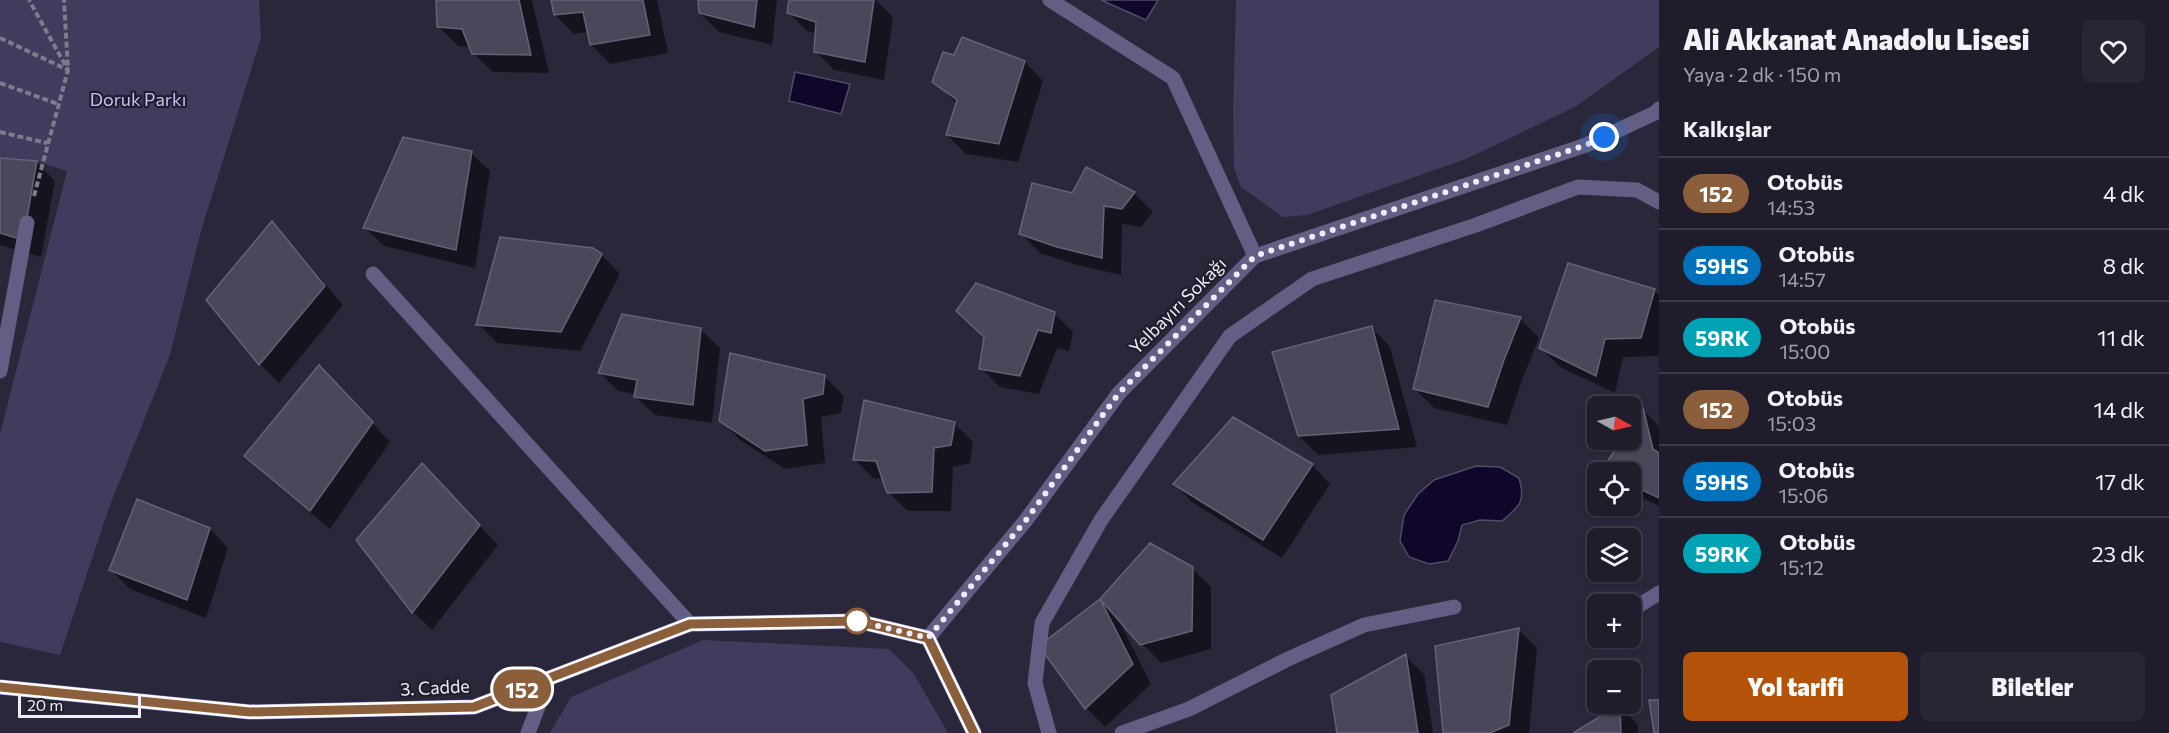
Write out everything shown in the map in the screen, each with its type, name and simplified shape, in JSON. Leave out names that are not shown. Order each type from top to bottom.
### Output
[{"type":"main road","name":"3. Cadde","points":[[0,687],[250,712],[474,707],[690,624],[857,621],[928,638]]},
{"type":"main road","points":[[928,638],[974,733]]},
{"type":"street","points":[[1050,0],[1173,78],[1255,256]]},
{"type":"street","name":"Yelbayırı Sokağı","points":[[928,638],[1026,520],[1119,393],[1255,256],[1586,145],[1658,113]]},
{"type":"street","points":[[1049,733],[1035,683],[1042,623],[1101,520],[1230,336],[1312,279],[1476,225],[1578,187],[1638,190],[1659,202]]},
{"type":"street","points":[[0,370],[27,223]]},
{"type":"street","points":[[373,274],[690,624]]},
{"type":"street","points":[[1641,604],[1659,593]]},
{"type":"street","points":[[1122,733],[1189,709],[1288,659],[1364,625],[1454,607]]},
{"type":"street","points":[[528,733],[549,678]]},
{"type":"path","points":[[29,0],[68,70]]},
{"type":"path","points":[[27,223],[68,70],[64,0]]},
{"type":"path","points":[[0,38],[68,70]]},
{"type":"path","points":[[0,83],[58,104]]},
{"type":"path","points":[[0,132],[47,143]]},
{"type":"green space","name":"Doruk Parkı","points":[[0,0],[259,0],[261,38],[201,231],[170,355],[108,510],[60,655],[0,642],[0,434],[67,171],[36,161],[0,158]]},
{"type":"green space","points":[[1236,0],[1659,0],[1659,47],[1575,107],[1466,159],[1307,215],[1283,217],[1241,187],[1234,168]]},
{"type":"green space","points":[[703,640],[889,649],[914,674],[948,733],[550,733],[571,697]]},
{"type":"shaded area","points":[[1101,0],[1158,0],[1146,20]]},
{"type":"shaded area","points":[[795,72],[850,84],[841,114],[789,101]]},
{"type":"shaded area","points":[[1476,466],[1500,467],[1519,478],[1522,492],[1520,503],[1502,521],[1480,520],[1462,525],[1458,541],[1448,561],[1429,564],[1409,557],[1400,541],[1404,515],[1418,494],[1434,480]]},
{"type":"building","points":[[436,0],[519,0],[531,55],[472,54],[462,29],[437,27]]},
{"type":"building","points":[[551,0],[643,0],[650,35],[590,45],[583,12],[554,15]]},
{"type":"building","points":[[698,0],[757,0],[754,27],[699,13]]},
{"type":"building","points":[[789,0],[874,0],[865,62],[814,52],[816,22],[787,13]]},
{"type":"building","points":[[962,37],[1025,61],[999,144],[946,135],[957,100],[932,82],[943,52],[954,55]]},
{"type":"building","points":[[403,137],[472,151],[456,250],[363,228]]},
{"type":"building","points":[[0,158],[37,161],[23,240],[0,233]]},
{"type":"building","points":[[1086,167],[1135,192],[1122,209],[1104,206],[1102,258],[1057,247],[1019,234],[1032,183],[1072,193]]},
{"type":"building","points":[[272,221],[325,286],[259,365],[206,300]]},
{"type":"building","points":[[500,237],[593,248],[602,254],[561,332],[476,325]]},
{"type":"building","points":[[1568,263],[1655,289],[1641,338],[1605,339],[1596,376],[1539,348]]},
{"type":"building","points":[[976,283],[1055,312],[1051,333],[1038,330],[1020,376],[979,369],[984,337],[956,311]]},
{"type":"building","points":[[1435,300],[1521,317],[1488,407],[1413,389]]},
{"type":"building","points":[[622,314],[701,328],[693,405],[634,397],[637,380],[598,373]]},
{"type":"building","points":[[1372,326],[1399,429],[1298,436],[1272,352]]},
{"type":"building","points":[[730,353],[825,375],[823,394],[803,399],[807,445],[765,451],[719,421]]},
{"type":"building","points":[[319,365],[373,422],[310,511],[244,456]]},
{"type":"building","points":[[864,400],[955,422],[951,445],[934,448],[932,492],[887,493],[876,461],[853,460]]},
{"type":"building","points":[[1643,408],[1653,449],[1659,453],[1659,498],[1641,489],[1641,462],[1607,462],[1615,450],[1641,450],[1641,411]]},
{"type":"building","points":[[1233,417],[1313,464],[1263,540],[1173,484]]},
{"type":"building","points":[[422,463],[480,525],[412,613],[356,540]]},
{"type":"building","points":[[137,499],[210,528],[187,600],[109,570]]},
{"type":"building","points":[[1150,543],[1193,567],[1192,631],[1140,645],[1100,599]]},
{"type":"building","points":[[1100,599],[1133,664],[1085,709],[1039,646]]},
{"type":"building","points":[[1519,628],[1509,725],[1490,733],[1443,733],[1435,646]]},
{"type":"building","points":[[1406,654],[1418,733],[1337,733],[1331,695]]},
{"type":"building","points":[[1649,700],[1659,700],[1659,733],[1654,733]]},
{"type":"building","points":[[1604,714],[1620,714],[1621,733],[1573,733]]},
{"type":"bus line","name":"152","points":[[0,687],[250,712],[474,707],[690,624],[857,621],[928,638],[974,733]]},
{"type":"route","points":[[857,621],[928,638],[1026,520],[1119,393],[1255,256],[1604,137]]}]
